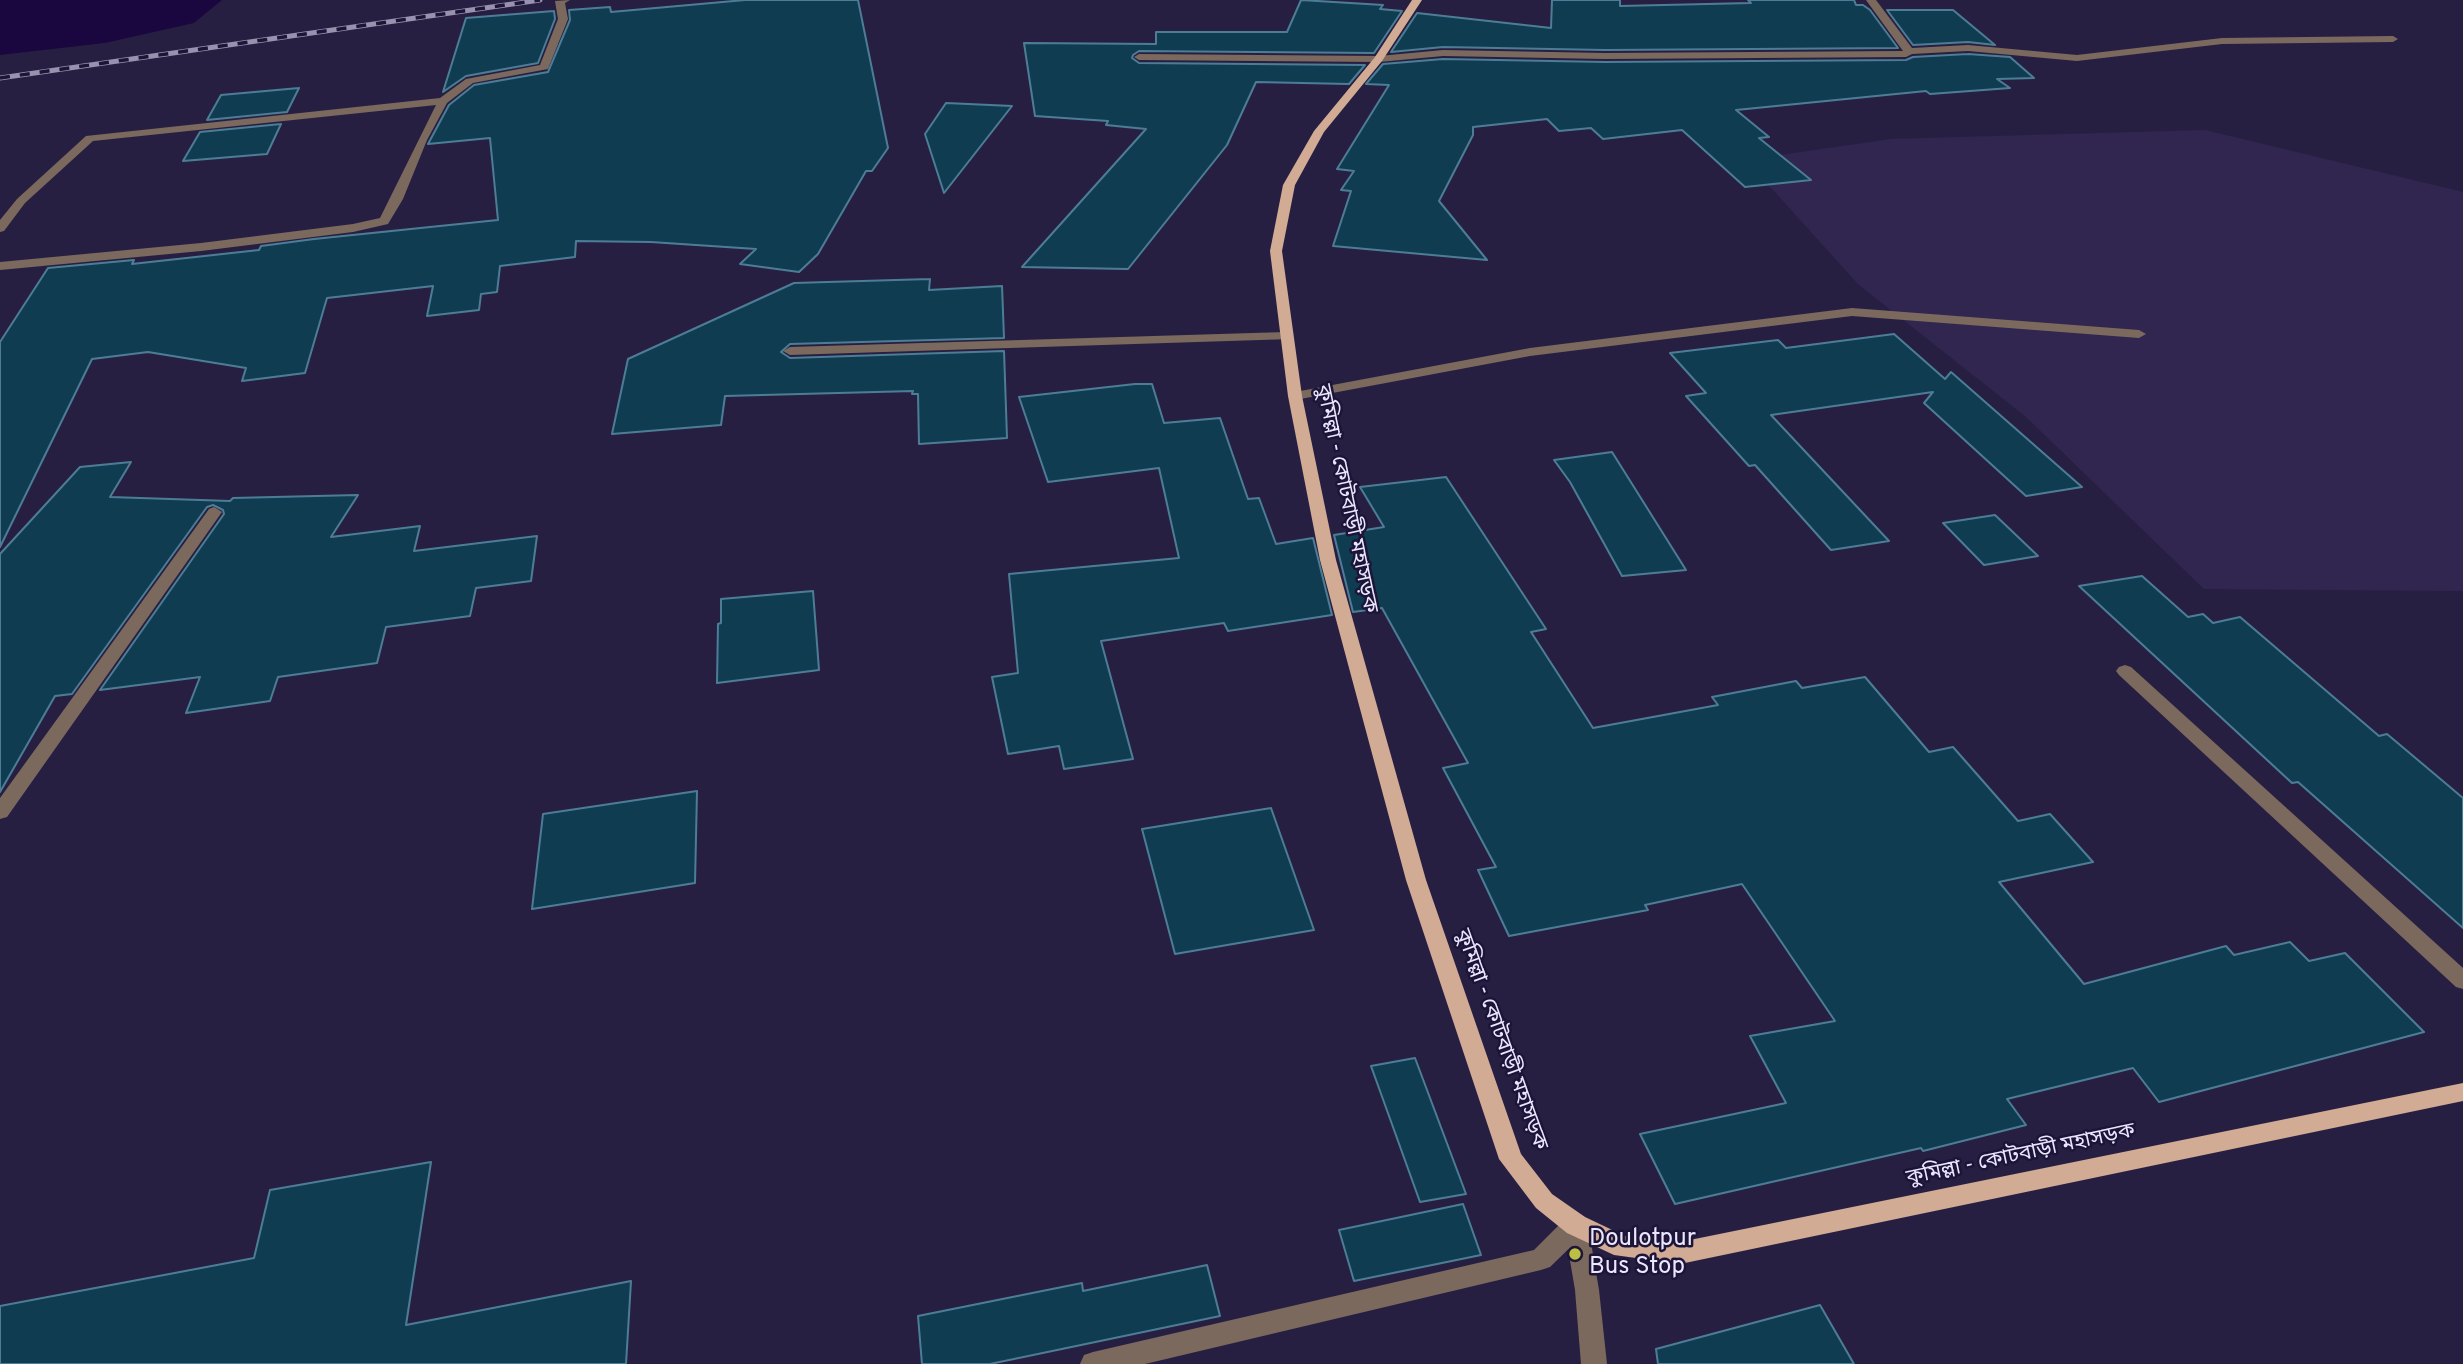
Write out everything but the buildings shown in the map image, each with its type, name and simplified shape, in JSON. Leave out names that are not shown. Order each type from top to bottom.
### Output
[{"type":"main road","name":"কুমিল্লা - কোটবাড়ী মহাসড়ক","points":[[1417,0],[1379,59],[1319,131],[1289,186],[1276,251],[1295,396],[1328,560],[1421,894],[1511,1158],[1544,1201],[1576,1225],[1623,1247],[1680,1253],[2463,1092]]},
{"type":"street","points":[[0,267],[201,247],[353,228],[384,220],[397,199],[422,140],[443,101],[470,81],[544,67],[563,19],[560,1],[565,0]]},
{"type":"street","points":[[1871,0],[1909,51]]},
{"type":"street","points":[[1139,57],[1379,59],[1443,53],[1877,55],[1968,48],[2077,58],[2222,41],[2393,39]]},
{"type":"street","points":[[0,228],[21,201],[90,138],[443,101]]},
{"type":"street","points":[[1295,396],[1530,352],[1852,312],[2139,334]]},
{"type":"street","points":[[790,351],[1286,336]]},
{"type":"street","points":[[0,812],[214,512]]},
{"type":"street","points":[[2125,671],[2463,981]]},
{"type":"street","points":[[1093,1364],[1541,1259],[1576,1225]]},
{"type":"street","points":[[1576,1225],[1587,1290],[1594,1364]]},
{"type":"shaded area","points":[[0,0],[222,0],[194,23],[105,43],[0,55]]},
{"type":"shaded area","points":[[2205,130],[2463,192],[2463,591],[2204,589],[2026,417],[1858,284],[1746,160],[1891,139]]},
{"type":"railway","points":[[0,78],[540,0]]},
{"type":"place","name":"Doulotpur Bus Stop","points":[[1575,1254]]}]
